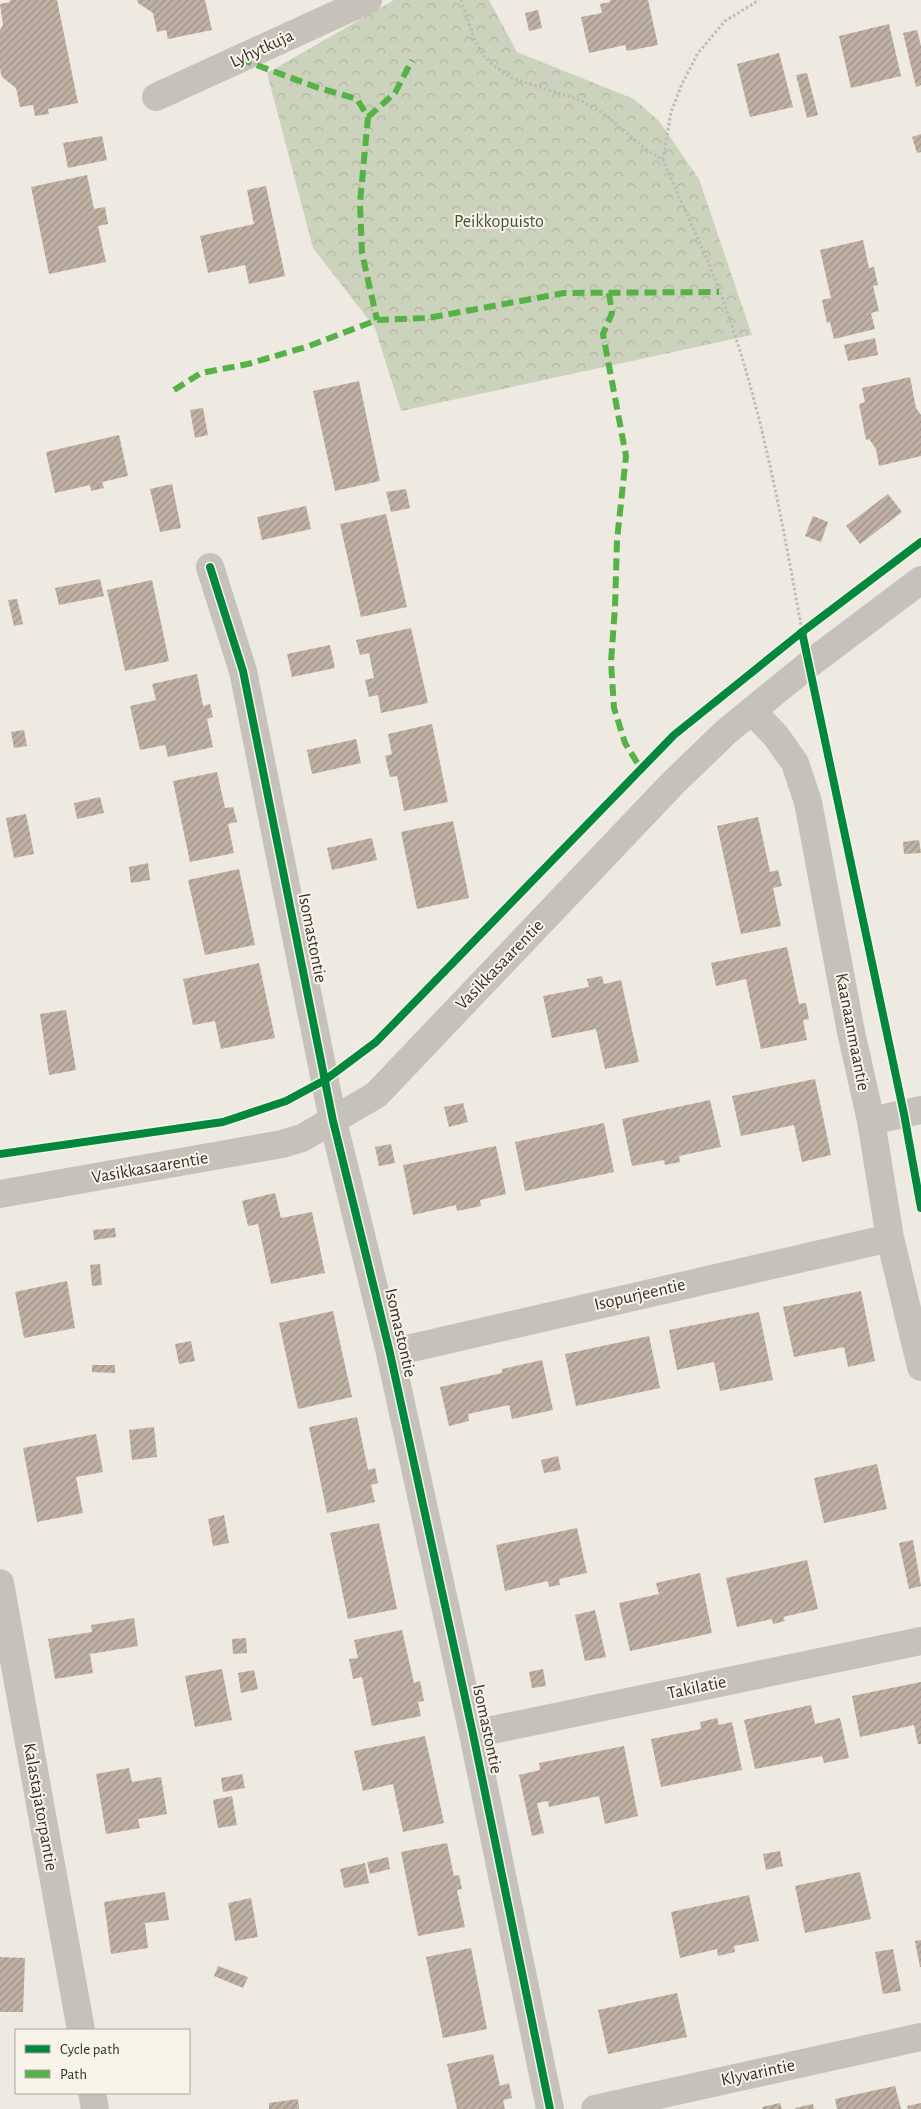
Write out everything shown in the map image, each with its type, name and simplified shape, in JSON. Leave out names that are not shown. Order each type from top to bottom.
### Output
[{"type":"street","name":"Lyhytkuja","points":[[156,97],[368,0]]},
{"type":"street","name":"Isomastontie","points":[[210,567],[243,670],[333,1121],[390,1353],[473,1734],[550,2109]]},
{"type":"street","name":"Vasikkasaarentie","points":[[0,1194],[282,1144],[302,1138],[376,1095],[673,783],[727,731],[808,665],[921,580]]},
{"type":"street","name":"Kaanaanmaantie","points":[[752,711],[776,736],[795,763],[808,802],[851,1032],[871,1121],[890,1238],[921,1368]]},
{"type":"street","points":[[871,1121],[921,1110]]},
{"type":"street","name":"Isopurjeentie","points":[[390,1353],[890,1238]]},
{"type":"street","name":"Kalastajatorpantie","points":[[0,1583],[81,2029]]},
{"type":"street","name":"Takilatie","points":[[473,1734],[921,1641]]},
{"type":"street","name":"Klyvarintie","points":[[595,2109],[921,2037]]},
{"type":"street","points":[[92,2094],[95,2109]]},
{"type":"path","points":[[461,0],[475,41],[484,56],[496,67],[512,78],[580,100],[607,116],[644,148],[663,160]]},
{"type":"path","points":[[759,0],[725,20],[698,53],[682,84],[671,112],[663,160],[728,315],[747,372],[780,504],[808,665]]},
{"type":"path","points":[[795,638],[810,626]]},
{"type":"green space","name":"Peikkopuisto","points":[[394,0],[489,0],[517,52],[634,99],[659,121],[699,179],[752,335],[401,411],[375,328],[313,248],[267,73]]},
{"type":"building","points":[[10,0],[57,0],[78,103],[48,109],[49,114],[35,116],[33,105],[20,107],[16,88],[2,77],[0,69],[0,30],[3,25],[0,4],[10,2]]},
{"type":"building","points":[[137,0],[205,0],[212,30],[168,39],[166,30],[157,32],[153,13],[138,3]]},
{"type":"building","points":[[610,0],[648,0],[658,45],[627,51],[625,45],[589,53],[581,17],[602,13],[600,4],[610,2]]},
{"type":"building","points":[[538,10],[542,28],[529,31],[525,13]]},
{"type":"building","points":[[889,24],[901,76],[851,88],[839,36]]},
{"type":"building","points":[[917,30],[921,46],[921,85],[916,87],[903,33]]},
{"type":"building","points":[[779,53],[793,107],[750,117],[737,64]]},
{"type":"building","points":[[807,73],[818,115],[807,118],[796,75]]},
{"type":"building","points":[[921,134],[921,152],[917,153],[912,137]]},
{"type":"building","points":[[102,136],[107,160],[68,168],[63,143]]},
{"type":"building","points":[[87,175],[94,209],[105,207],[108,224],[98,226],[106,262],[49,274],[31,187]]},
{"type":"building","points":[[266,186],[285,276],[249,284],[245,265],[208,273],[200,236],[254,224],[247,190]]},
{"type":"building","points":[[863,240],[869,268],[874,267],[878,285],[873,286],[879,311],[871,313],[875,329],[834,339],[830,322],[827,323],[822,300],[831,298],[820,250]]},
{"type":"building","points":[[875,338],[878,355],[848,361],[844,345]]},
{"type":"building","points":[[910,377],[916,408],[921,415],[921,456],[879,466],[876,449],[869,439],[866,440],[859,404],[865,402],[862,388]]},
{"type":"building","points":[[359,381],[380,481],[335,491],[313,391]]},
{"type":"building","points":[[203,408],[208,435],[195,438],[190,410]]},
{"type":"building","points":[[119,435],[128,476],[102,482],[104,488],[91,491],[90,485],[55,493],[46,452]]},
{"type":"building","points":[[172,484],[181,528],[160,532],[150,489]]},
{"type":"building","points":[[406,489],[410,508],[391,512],[386,492]]},
{"type":"building","points":[[888,494],[902,512],[860,544],[846,526]]},
{"type":"building","points":[[306,506],[311,529],[262,540],[257,517]]},
{"type":"building","points":[[386,514],[407,607],[361,617],[340,524]]},
{"type":"building","points":[[813,516],[828,522],[821,542],[805,536]]},
{"type":"building","points":[[100,579],[104,596],[59,605],[55,588]]},
{"type":"building","points":[[152,580],[169,661],[125,671],[107,590]]},
{"type":"building","points":[[17,599],[23,624],[14,626],[8,600]]},
{"type":"building","points":[[411,628],[428,703],[381,713],[378,695],[369,697],[365,680],[374,678],[369,653],[360,655],[356,640]]},
{"type":"building","points":[[330,645],[335,668],[292,677],[287,654]]},
{"type":"building","points":[[197,674],[203,706],[210,704],[213,717],[207,719],[213,747],[168,757],[165,745],[140,750],[130,706],[156,700],[152,684]]},
{"type":"building","points":[[432,724],[448,802],[404,811],[397,776],[390,777],[385,756],[392,754],[388,734]]},
{"type":"building","points":[[24,730],[27,746],[14,748],[11,732]]},
{"type":"building","points":[[356,739],[361,763],[312,774],[307,750]]},
{"type":"building","points":[[217,772],[225,808],[233,807],[237,822],[228,824],[234,853],[190,862],[173,781]]},
{"type":"building","points":[[100,797],[104,813],[77,819],[74,803]]},
{"type":"building","points":[[26,814],[34,854],[14,858],[6,818]]},
{"type":"building","points":[[758,817],[770,872],[778,870],[782,886],[773,888],[781,926],[741,934],[717,826]]},
{"type":"building","points":[[453,821],[469,898],[417,909],[401,832]]},
{"type":"building","points":[[372,838],[377,860],[332,870],[327,848]]},
{"type":"building","points":[[919,840],[921,853],[904,854],[903,842]]},
{"type":"building","points":[[148,863],[150,880],[131,883],[129,867]]},
{"type":"building","points":[[239,869],[255,945],[205,955],[188,880]]},
{"type":"building","points":[[787,947],[799,1004],[806,1003],[809,1019],[803,1020],[807,1040],[761,1049],[746,979],[716,986],[711,963]]},
{"type":"building","points":[[259,963],[275,1038],[221,1049],[215,1021],[193,1025],[183,979]]},
{"type":"building","points":[[602,976],[604,984],[621,980],[639,1062],[605,1069],[596,1029],[552,1038],[543,996],[589,987],[587,979]]},
{"type":"building","points":[[66,1010],[76,1070],[49,1075],[40,1014]]},
{"type":"building","points":[[815,1079],[831,1155],[802,1162],[794,1125],[741,1136],[732,1096]]},
{"type":"building","points":[[710,1100],[721,1147],[679,1156],[680,1162],[665,1165],[664,1160],[632,1166],[622,1119]]},
{"type":"building","points":[[463,1103],[468,1122],[449,1127],[444,1107]]},
{"type":"building","points":[[604,1123],[614,1172],[525,1191],[515,1142]]},
{"type":"building","points":[[391,1144],[395,1163],[379,1166],[375,1147]]},
{"type":"building","points":[[496,1146],[506,1194],[480,1200],[481,1206],[457,1211],[456,1205],[413,1215],[403,1165]]},
{"type":"building","points":[[275,1193],[281,1218],[312,1212],[325,1273],[271,1284],[258,1224],[248,1226],[242,1201]]},
{"type":"building","points":[[115,1228],[116,1237],[94,1240],[93,1230]]},
{"type":"building","points":[[100,1264],[102,1285],[92,1286],[90,1265]]},
{"type":"building","points":[[67,1281],[75,1328],[24,1338],[15,1292]]},
{"type":"building","points":[[861,1291],[875,1361],[848,1367],[844,1347],[794,1357],[783,1307]]},
{"type":"building","points":[[333,1311],[352,1397],[298,1409],[279,1323]]},
{"type":"building","points":[[759,1312],[773,1380],[720,1391],[714,1362],[677,1370],[669,1330]]},
{"type":"building","points":[[649,1336],[660,1388],[576,1406],[565,1354]]},
{"type":"building","points":[[191,1341],[195,1361],[179,1364],[175,1344]]},
{"type":"building","points":[[542,1360],[553,1410],[512,1419],[509,1405],[468,1414],[469,1421],[449,1426],[440,1387],[502,1373],[502,1369]]},
{"type":"building","points":[[92,1365],[115,1365],[115,1373],[92,1372]]},
{"type":"building","points":[[357,1417],[368,1470],[375,1468],[378,1483],[371,1485],[375,1502],[327,1513],[309,1427]]},
{"type":"building","points":[[154,1427],[157,1457],[132,1460],[129,1430]]},
{"type":"building","points":[[96,1434],[103,1472],[76,1477],[83,1513],[37,1522],[23,1448]]},
{"type":"building","points":[[558,1456],[561,1470],[544,1473],[541,1460]]},
{"type":"building","points":[[877,1464],[887,1509],[824,1523],[814,1478]]},
{"type":"building","points":[[224,1515],[229,1543],[213,1546],[208,1519]]},
{"type":"building","points":[[379,1523],[397,1609],[348,1619],[330,1533]]},
{"type":"building","points":[[577,1528],[587,1573],[559,1579],[560,1585],[549,1587],[548,1581],[505,1591],[496,1545]]},
{"type":"building","points":[[913,1540],[921,1586],[909,1589],[899,1543]]},
{"type":"building","points":[[807,1560],[818,1609],[783,1617],[785,1621],[773,1624],[772,1619],[737,1627],[726,1578]]},
{"type":"building","points":[[700,1573],[712,1633],[630,1651],[619,1603],[659,1594],[656,1583]]},
{"type":"building","points":[[595,1610],[606,1657],[585,1661],[575,1615]]},
{"type":"building","points":[[134,1618],[138,1646],[90,1654],[93,1673],[55,1679],[48,1639],[92,1632],[91,1625]]},
{"type":"building","points":[[402,1630],[414,1683],[420,1681],[424,1701],[418,1702],[421,1716],[372,1726],[362,1677],[353,1679],[349,1659],[358,1658],[354,1640]]},
{"type":"building","points":[[246,1638],[247,1653],[233,1654],[232,1639]]},
{"type":"building","points":[[222,1669],[232,1720],[195,1727],[185,1676]]},
{"type":"building","points":[[543,1669],[546,1686],[532,1688],[529,1672]]},
{"type":"building","points":[[254,1670],[258,1689],[241,1693],[238,1673]]},
{"type":"building","points":[[921,1682],[921,1744],[918,1744],[914,1725],[860,1737],[852,1696]]},
{"type":"building","points":[[811,1705],[815,1724],[840,1718],[849,1758],[824,1763],[822,1756],[755,1769],[744,1720]]},
{"type":"building","points":[[717,1718],[719,1725],[732,1722],[742,1770],[661,1787],[651,1739],[701,1729],[700,1722]]},
{"type":"building","points":[[425,1736],[444,1823],[403,1832],[393,1784],[363,1791],[354,1751]]},
{"type":"building","points":[[624,1746],[638,1816],[605,1824],[599,1796],[549,1807],[548,1801],[537,1803],[544,1833],[532,1836],[519,1775],[540,1770],[539,1763]]},
{"type":"building","points":[[129,1768],[132,1782],[161,1777],[167,1814],[138,1819],[140,1828],[106,1834],[96,1774]]},
{"type":"building","points":[[242,1774],[245,1788],[223,1792],[221,1778]]},
{"type":"building","points":[[232,1796],[237,1825],[218,1828],[213,1800]]},
{"type":"building","points":[[447,1843],[454,1876],[459,1875],[462,1889],[457,1890],[465,1927],[418,1936],[401,1852]]},
{"type":"building","points":[[780,1851],[783,1866],[766,1870],[763,1854]]},
{"type":"building","points":[[388,1857],[390,1869],[370,1874],[367,1862]]},
{"type":"building","points":[[365,1863],[369,1883],[344,1888],[340,1869]]},
{"type":"building","points":[[860,1872],[871,1919],[805,1933],[795,1886]]},
{"type":"building","points":[[165,1892],[169,1920],[145,1923],[148,1948],[111,1954],[104,1902]]},
{"type":"building","points":[[749,1895],[759,1941],[734,1946],[735,1952],[718,1956],[717,1949],[680,1958],[671,1912]]},
{"type":"building","points":[[251,1898],[258,1937],[235,1941],[228,1903]]},
{"type":"building","points":[[921,1940],[921,1967],[920,1967],[915,1941]]},
{"type":"building","points":[[471,1948],[487,2029],[443,2038],[426,1957]]},
{"type":"building","points":[[893,1949],[901,1991],[883,1994],[875,1952]]},
{"type":"building","points":[[0,1957],[25,1958],[23,2012],[0,2012]]},
{"type":"building","points":[[218,1966],[248,1977],[243,1988],[214,1976]]},
{"type":"building","points":[[677,1993],[687,2037],[608,2054],[598,2010]]},
{"type":"building","points":[[493,2054],[500,2086],[509,2083],[512,2098],[503,2100],[505,2109],[457,2109],[447,2064]]},
{"type":"building","points":[[895,2086],[901,2109],[837,2109],[835,2099]]},
{"type":"building","points":[[298,2099],[299,2109],[269,2109],[269,2103]]},
{"type":"building","points":[[780,2103],[782,2109],[763,2109],[762,2107]]},
{"type":"building","points":[[921,2103],[921,2109],[908,2109],[907,2106]]},
{"type":"building","points":[[813,2104],[814,2109],[795,2109],[795,2108]]},
{"type":"marked path","points":[[240,59],[316,87],[357,99],[368,117],[360,203],[362,253],[377,320]]},
{"type":"marked path","points":[[368,117],[395,93],[412,60]]},
{"type":"marked path","points":[[174,390],[201,373],[248,364],[309,346],[377,320],[428,318],[564,293],[719,292]]},
{"type":"marked path","points":[[609,293],[612,313],[603,334],[626,456],[617,540],[611,662],[614,708],[625,743],[641,769]]},
{"type":"cycle path","points":[[0,1154],[223,1122],[286,1101],[325,1080],[376,1042],[674,735],[802,632],[921,542]]},
{"type":"cycle path","points":[[210,567],[243,671],[333,1121],[390,1353],[473,1734],[550,2109]]},
{"type":"cycle path","points":[[802,632],[904,1114],[921,1208]]}]
